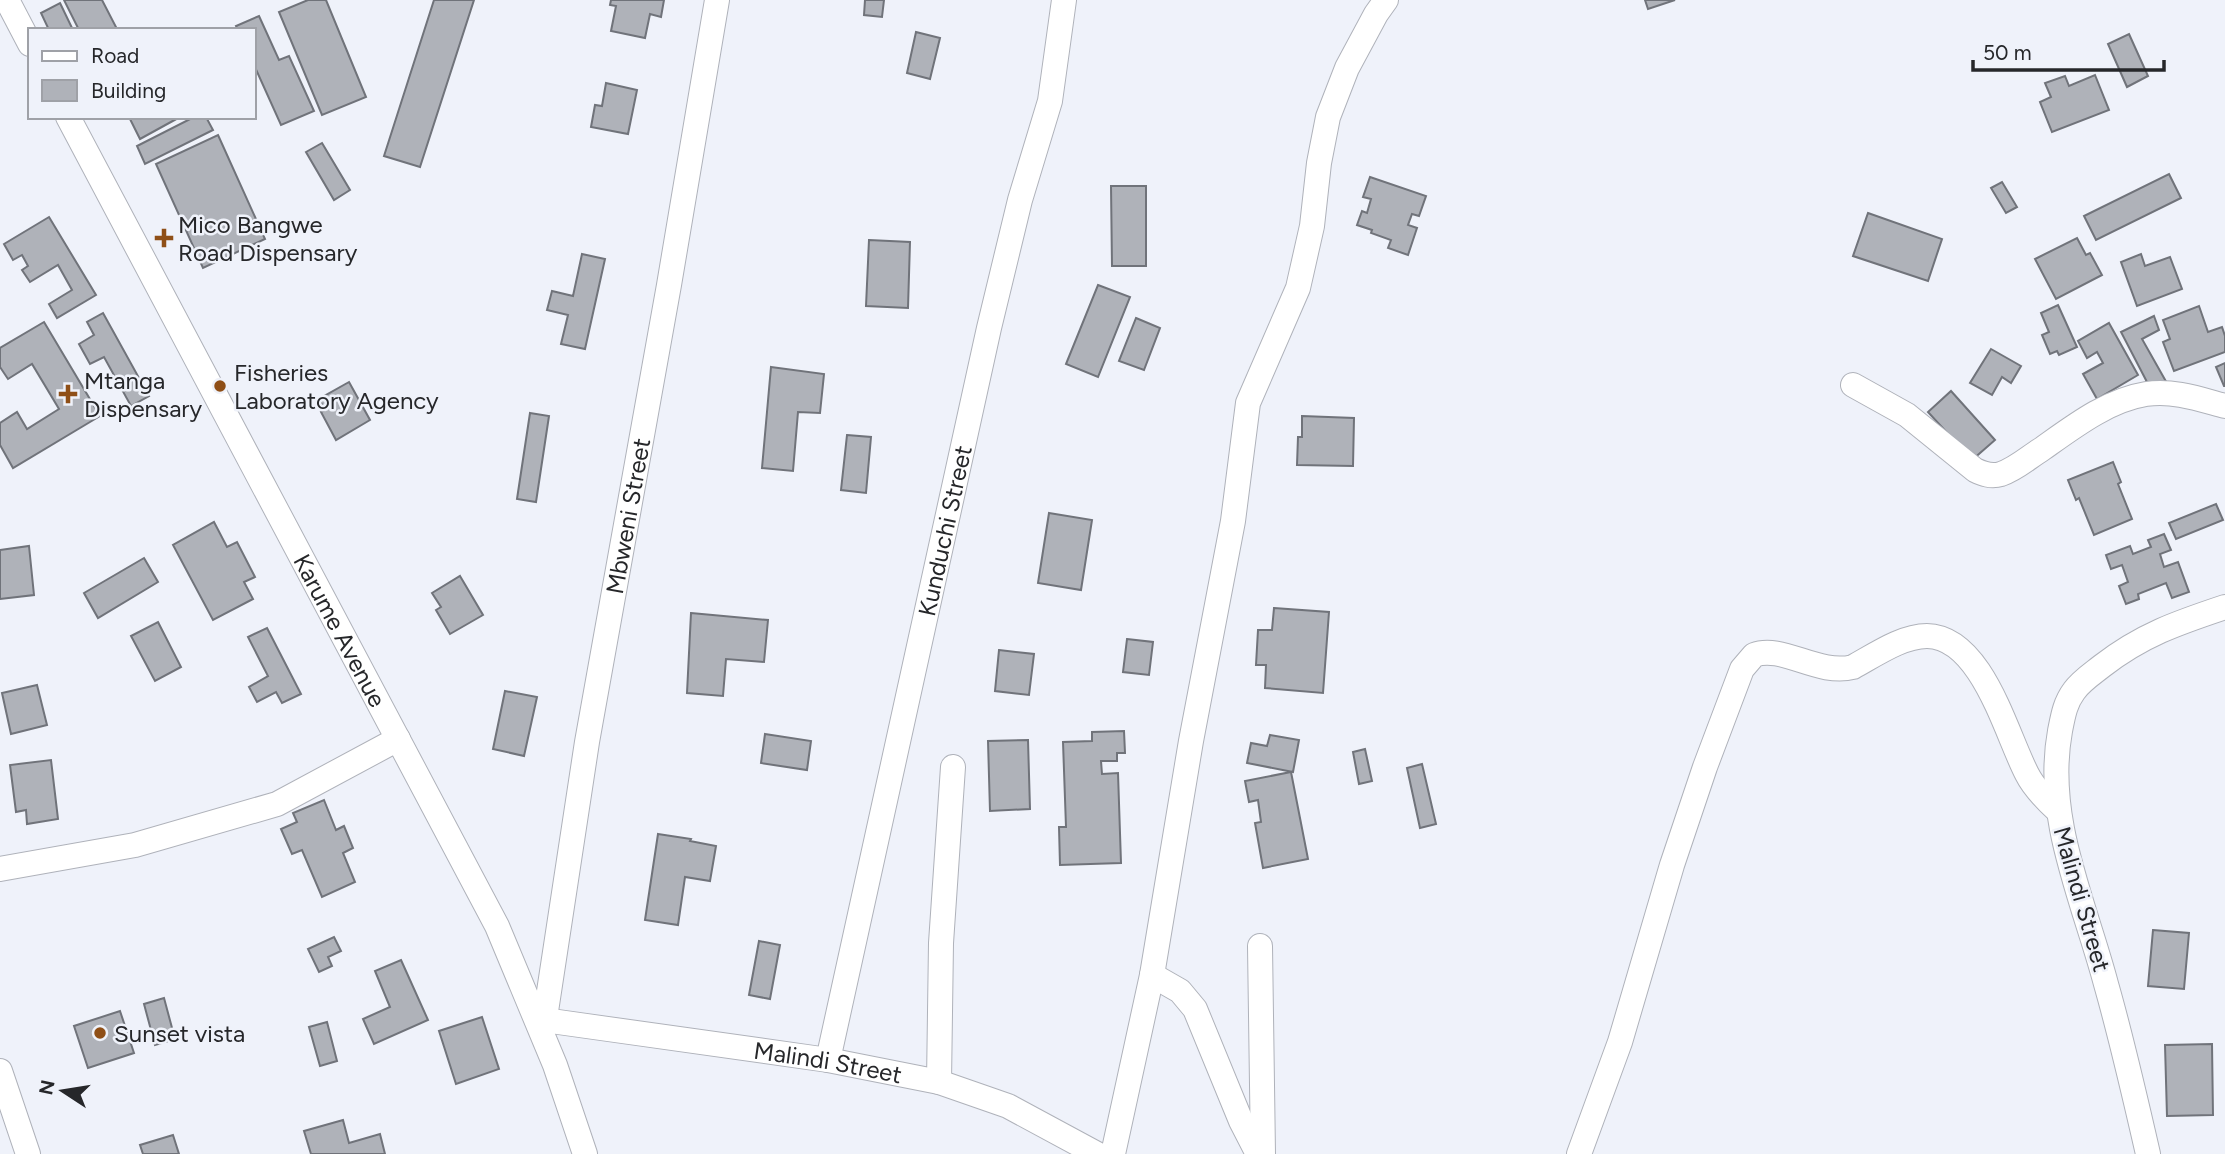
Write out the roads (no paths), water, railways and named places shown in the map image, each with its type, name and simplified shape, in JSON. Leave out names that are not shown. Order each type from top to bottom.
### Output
[{"type":"street","points":[[7,0],[28,40]]},
{"type":"street","name":"Mbweni Street","points":[[543,1027],[587,741],[717,0]]},
{"type":"street","name":"Kunduchi Street","points":[[828,1060],[989,328],[1020,200],[1050,101],[1064,0]]},
{"type":"street","points":[[1113,1154],[1152,975],[1191,741],[1233,521],[1248,403],[1298,288],[1328,117],[1347,68],[1376,13],[1386,0]]},
{"type":"street","name":"Karume Avenue","points":[[69,119],[198,367],[497,926],[543,1027],[585,1154]]},
{"type":"street","points":[[1853,385],[1908,415],[1975,470],[1987,475],[2000,474],[2022,463],[2083,422],[2123,400],[2147,394],[2176,393],[2225,406]]},
{"type":"street","name":"Malindi Street","points":[[2148,1154],[2128,1063],[2060,830],[2057,746],[2065,707],[2079,685],[2134,643],[2161,629],[2225,607]]},
{"type":"street","points":[[1580,1154],[1620,1042],[1672,865],[1705,767],[1742,669],[1754,655],[1770,653],[1829,669],[1844,670],[1905,640],[1926,636],[1942,638],[1955,644],[1962,650],[1989,691],[2028,777],[2058,811]]},
{"type":"street","points":[[0,869],[135,845],[277,804],[398,739]]},
{"type":"street","points":[[939,1082],[941,943],[953,766]]},
{"type":"street","points":[[1260,946],[1260,1154]]},
{"type":"street","points":[[1152,975],[1180,991],[1195,1009],[1241,1121],[1260,1154]]},
{"type":"street","name":"Malindi Street","points":[[543,1027],[828,1060],[939,1082],[1008,1106],[1097,1154]]},
{"type":"street","points":[[0,1071],[28,1154]]},
{"type":"place","name":"Mico Bangwe Road Dispensary","points":[[164,238]]},
{"type":"place","name":"Fisheries Laboratory Agency","points":[[220,386]]},
{"type":"place","name":"Mtanga Dispensary","points":[[68,394]]},
{"type":"place","name":"Sunset vista","points":[[100,1033]]}]
